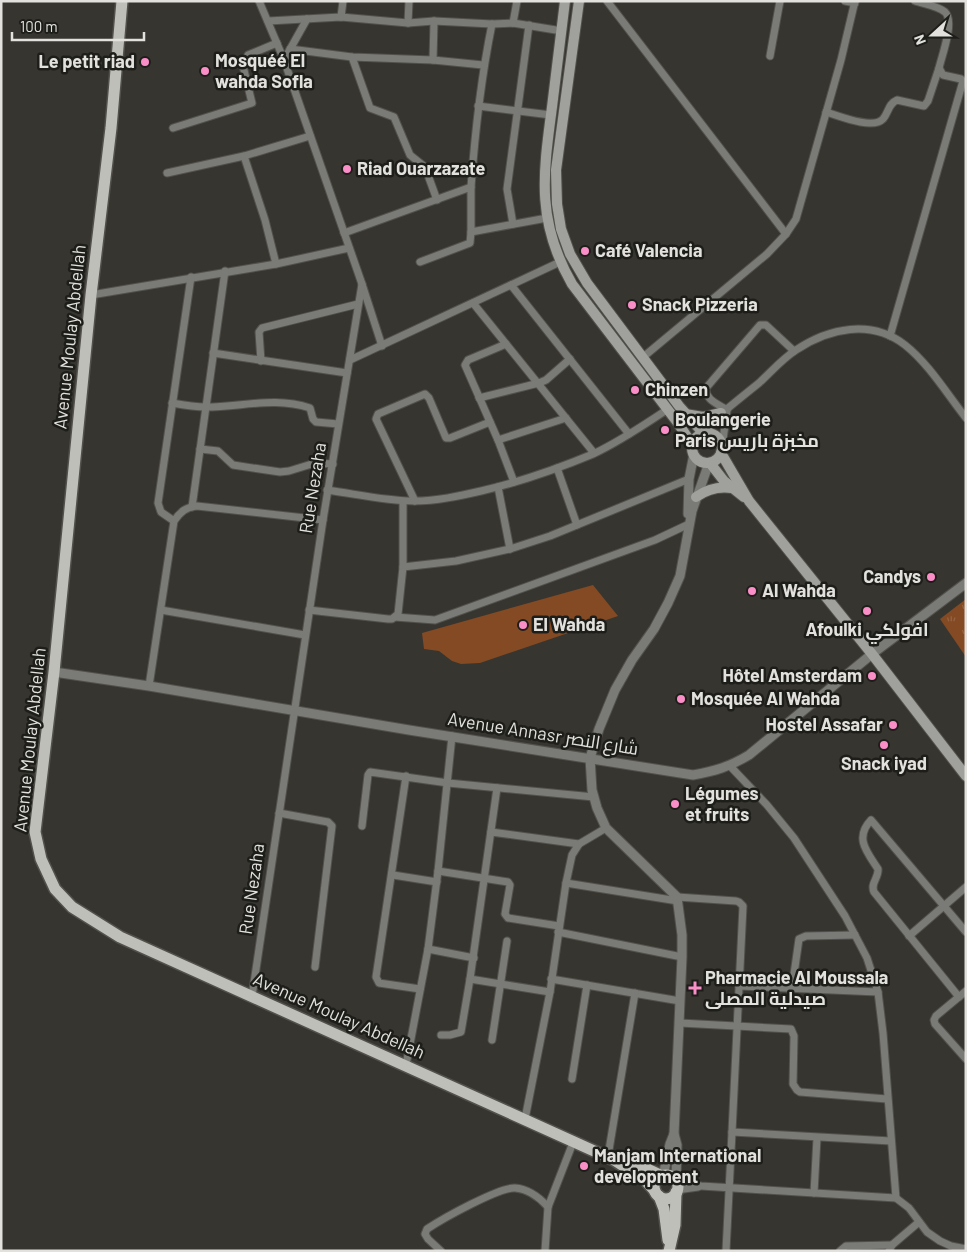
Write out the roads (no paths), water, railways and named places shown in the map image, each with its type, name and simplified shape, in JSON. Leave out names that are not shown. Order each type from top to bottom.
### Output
[{"type":"main road","name":"Avenue Moulay Abdellah","points":[[122,1],[111,128],[91,295],[54,672],[36,832],[41,859],[55,889],[72,907],[120,937],[574,1140],[611,1158],[645,1180],[657,1194]]},
{"type":"main road","points":[[565,1],[544,182],[547,218],[552,240],[560,262],[572,284],[668,409],[700,461],[709,463],[717,460],[721,450],[721,443],[715,436],[705,434],[685,413],[581,275],[570,254],[560,223],[556,195],[556,170],[579,1]]},
{"type":"main road","points":[[563,18],[576,20]]},
{"type":"main road","points":[[561,34],[574,38]]},
{"type":"main road","points":[[685,413],[703,417],[724,412]]},
{"type":"main road","points":[[693,450],[696,438],[705,434]]},
{"type":"main road","points":[[721,450],[749,501],[872,654],[966,776]]},
{"type":"main road","points":[[709,463],[732,488],[749,501]]},
{"type":"main road","points":[[696,497],[702,492],[717,488],[732,488]]},
{"type":"main road","name":"Avenue Moulay Abdellah","points":[[611,1158],[637,1164],[662,1176],[672,1177],[676,1186]]},
{"type":"main road","points":[[662,1176],[656,1181],[657,1194],[664,1209],[669,1249]]},
{"type":"main road","points":[[657,1194],[668,1198],[676,1186]]},
{"type":"main road","points":[[669,1249],[675,1224],[676,1186]]},
{"type":"street","points":[[259,1],[284,60],[382,346]]},
{"type":"street","points":[[341,17],[342,1]]},
{"type":"street","points":[[408,1],[408,22]]},
{"type":"street","points":[[513,23],[517,1]]},
{"type":"street","points":[[607,1],[786,234]]},
{"type":"street","points":[[770,56],[780,1]]},
{"type":"street","points":[[642,358],[767,254],[786,234],[796,219],[855,2],[845,1]]},
{"type":"street","points":[[826,112],[872,124],[883,119],[891,104],[897,100],[924,106],[928,101],[939,68],[950,24],[949,16],[944,11],[915,1]]},
{"type":"street","points":[[268,21],[341,17],[408,22],[513,23],[530,25],[561,34]]},
{"type":"street","points":[[284,60],[307,19]]},
{"type":"street","points":[[433,60],[434,21]]},
{"type":"street","points":[[420,262],[470,243],[471,187],[478,106],[483,65],[492,24]]},
{"type":"street","points":[[513,224],[507,189],[530,25]]},
{"type":"street","points":[[173,128],[252,103],[243,66],[248,55],[277,43]]},
{"type":"street","points":[[290,49],[352,57],[433,60],[483,65]]},
{"type":"street","points":[[352,57],[370,108],[394,117],[410,155],[425,167],[437,200]]},
{"type":"street","points":[[890,336],[963,85],[961,79],[943,75],[939,68]]},
{"type":"street","points":[[478,106],[551,115]]},
{"type":"street","points":[[167,173],[244,156],[310,136]]},
{"type":"street","points":[[244,156],[265,220],[276,264]]},
{"type":"street","points":[[344,233],[471,187]]},
{"type":"street","points":[[471,232],[547,218]]},
{"type":"street","points":[[91,295],[225,271],[276,264],[349,248]]},
{"type":"street","points":[[350,360],[560,262]]},
{"type":"street","points":[[192,507],[225,271]]},
{"type":"street","points":[[174,521],[161,512],[158,504],[191,277]]},
{"type":"street","name":"Rue Nezaha","points":[[252,996],[327,490],[362,284]]},
{"type":"street","points":[[511,285],[629,434]]},
{"type":"street","points":[[473,303],[594,453]]},
{"type":"street","points":[[261,361],[259,332],[262,328],[358,304]]},
{"type":"street","points":[[724,412],[708,398],[705,392],[706,388],[760,325],[766,325],[794,351]]},
{"type":"street","points":[[705,434],[715,419],[794,351],[812,340],[833,332],[845,330],[867,329],[890,336],[904,344],[919,359],[966,418]]},
{"type":"street","points":[[506,344],[468,360],[465,363],[465,368],[498,440],[514,482]]},
{"type":"street","points":[[213,353],[347,373]]},
{"type":"street","points":[[479,398],[539,383],[546,380],[570,360]]},
{"type":"street","points":[[415,501],[376,419],[378,414],[425,394],[429,398],[446,438],[490,422]]},
{"type":"street","points":[[172,403],[206,407],[275,401],[298,404],[310,408],[313,419],[316,422],[338,424]]},
{"type":"street","points":[[327,490],[403,501],[452,498],[514,482],[594,453],[629,434],[668,409]]},
{"type":"street","points":[[721,450],[724,412]]},
{"type":"street","points":[[498,440],[566,418]]},
{"type":"street","points":[[200,449],[218,452],[233,465],[280,472],[315,463],[332,464]]},
{"type":"street","points":[[693,450],[689,479],[689,524],[680,576],[654,629],[632,660],[615,690],[599,729],[590,758],[594,798],[606,828],[677,899],[682,935],[682,957],[674,1134],[676,1145],[676,1186],[896,1198],[909,1208],[927,1232],[951,1246],[966,1249]]},
{"type":"street","points":[[689,524],[696,497],[709,463]]},
{"type":"street","points":[[557,468],[577,525]]},
{"type":"street","points":[[403,568],[456,562],[510,549],[550,536],[689,479]]},
{"type":"street","points":[[498,487],[510,549]]},
{"type":"street","points":[[395,617],[398,614],[403,568],[403,501]]},
{"type":"street","points":[[149,686],[174,521],[182,512],[192,507],[323,520]]},
{"type":"street","points":[[309,610],[388,619],[395,617],[435,620],[655,540],[689,524]]},
{"type":"street","name":"Avenue Annasr شارع النصر","points":[[54,672],[693,775],[713,772],[730,766],[749,755],[872,654],[966,583]]},
{"type":"street","points":[[161,610],[305,635]]},
{"type":"street","points":[[406,1065],[428,949],[452,736]]},
{"type":"street","points":[[730,766],[767,804],[794,838],[845,916],[867,958],[878,992],[884,1033],[887,1099],[896,1198]]},
{"type":"street","points":[[362,826],[368,774],[374,771],[448,783],[594,798]]},
{"type":"street","points":[[406,776],[376,979],[379,983],[420,989]]},
{"type":"street","points":[[441,1035],[460,1032],[474,958],[497,788]]},
{"type":"street","points":[[279,813],[328,822],[332,826],[315,967]]},
{"type":"street","points":[[959,997],[872,888],[878,869],[862,841],[866,825],[871,820],[966,932]]},
{"type":"street","points":[[525,1119],[550,992],[572,854],[578,844],[606,828]]},
{"type":"street","points":[[491,832],[578,844]]},
{"type":"street","points":[[438,871],[509,884],[505,914],[508,918],[682,957]]},
{"type":"street","points":[[392,875],[437,882]]},
{"type":"street","points":[[566,883],[677,899],[736,901],[743,906],[726,1251]]},
{"type":"street","points":[[909,936],[966,887]]},
{"type":"street","points":[[792,988],[799,939],[806,936],[855,935]]},
{"type":"street","points":[[492,1040],[507,941]]},
{"type":"street","points":[[428,949],[474,958]]},
{"type":"street","points":[[470,979],[550,992]]},
{"type":"street","points":[[551,979],[680,1001]]},
{"type":"street","points":[[572,1079],[588,985]]},
{"type":"street","points":[[739,986],[878,992]]},
{"type":"street","points":[[966,991],[934,1020],[935,1024],[966,1059]]},
{"type":"street","points":[[611,1158],[635,994]]},
{"type":"street","points":[[680,1023],[791,1029],[793,1031],[793,1084],[796,1090],[800,1092],[887,1099]]},
{"type":"street","points":[[732,1132],[891,1141]]},
{"type":"street","points":[[662,1176],[674,1134]]},
{"type":"street","points":[[814,1193],[817,1138]]},
{"type":"street","points":[[545,1251],[548,1206],[574,1140]]},
{"type":"street","points":[[442,1251],[428,1239],[425,1234],[427,1230],[499,1191],[514,1188],[527,1191],[537,1195],[548,1206]]},
{"type":"street","points":[[840,1251],[846,1246],[890,1248],[919,1222]]},
{"type":"place","name":"Le petit riad","points":[[145,62]]},
{"type":"place","name":"Mosquéé El wahda Sofla","points":[[205,71]]},
{"type":"place","name":"Riad Ouarzazate","points":[[347,169]]},
{"type":"place","name":"Café Valencia","points":[[585,251]]},
{"type":"place","name":"Snack Pizzeria","points":[[632,305]]},
{"type":"place","name":"Chinzen","points":[[635,390]]},
{"type":"place","name":"Boulangerie Paris مخبزة باريس","points":[[665,430]]},
{"type":"place","name":"Candys","points":[[931,577]]},
{"type":"place","name":"Al Wahda","points":[[752,591]]},
{"type":"place","name":"Afoulki افولكي","points":[[867,611]]},
{"type":"place","name":"El Wahda","points":[[523,625]]},
{"type":"place","name":"Hôtel Amsterdam","points":[[872,676]]},
{"type":"place","name":"Mosquée Al Wahda","points":[[681,699]]},
{"type":"place","name":"Hostel Assafar","points":[[893,725]]},
{"type":"place","name":"Snack iyad","points":[[884,745]]},
{"type":"place","name":"Légumes et fruits","points":[[675,804]]},
{"type":"place","name":"Pharmacie Al Moussala صيدلية المصلى","points":[[695,988]]},
{"type":"place","name":"Manjam International development","points":[[584,1166]]}]
